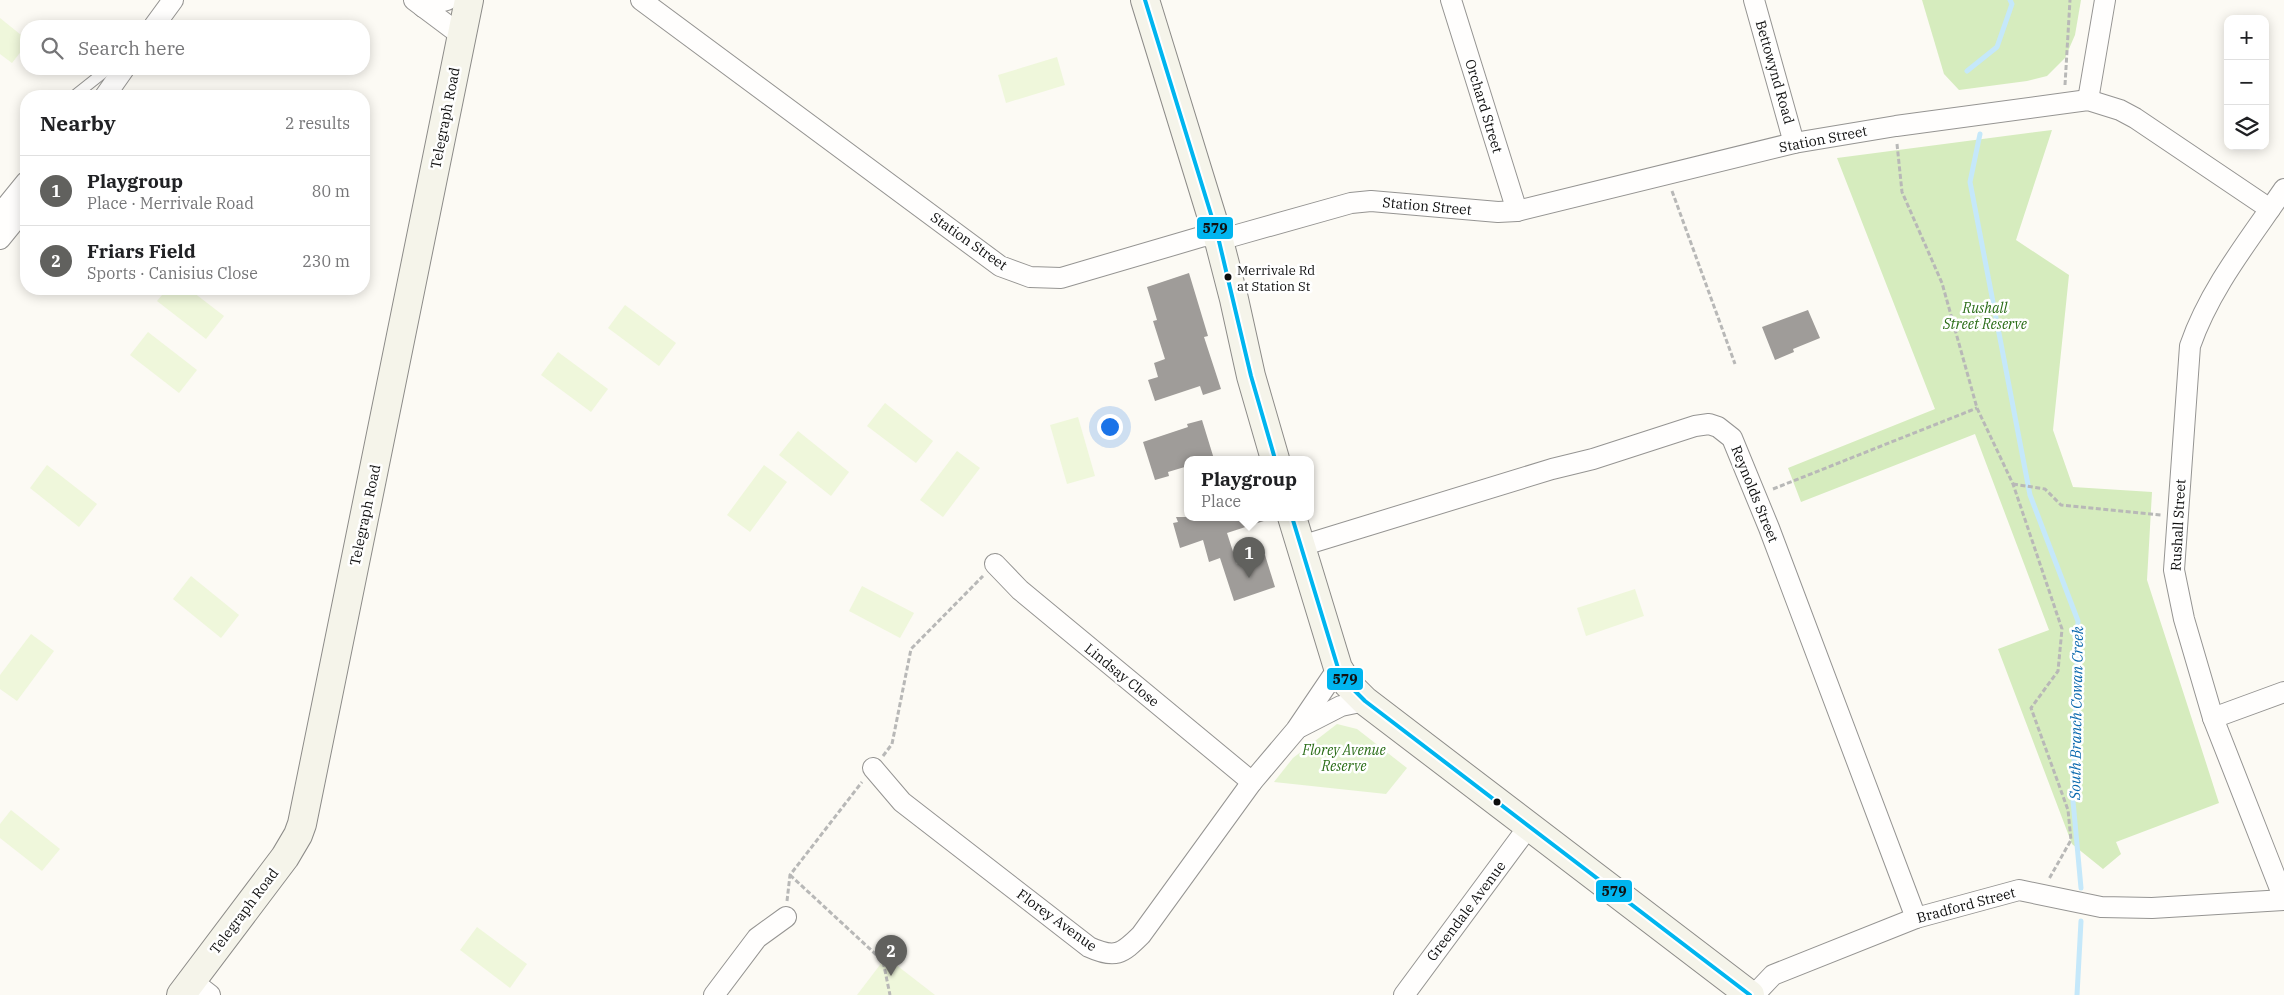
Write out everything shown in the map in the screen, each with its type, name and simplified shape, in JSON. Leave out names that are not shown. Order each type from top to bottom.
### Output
[{"type":"street","points":[[158,20],[173,0]]},
{"type":"street","points":[[419,4],[447,0]]},
{"type":"street","name":"Telegraph Road","points":[[194,990],[285,857],[302,824],[469,0]]},
{"type":"street","name":"Station Street","points":[[641,0],[1000,266],[1014,273],[1038,278],[1061,278],[1204,236],[1230,237],[1345,205],[1371,201],[1498,212],[1517,211],[1666,176],[1794,143],[1896,126],[2088,100],[2120,110],[2135,118],[2270,209]]},
{"type":"street","points":[[1145,0],[1218,238],[1234,299],[1250,376],[1274,456]]},
{"type":"street","name":"Orchard Street","points":[[1451,0],[1517,211]]},
{"type":"street","name":"Bettowynd Road","points":[[1754,0],[1794,143]]},
{"type":"street","points":[[2088,100],[2105,0]]},
{"type":"street","points":[[419,4],[462,36]]},
{"type":"street","points":[[109,90],[120,75]]},
{"type":"street","points":[[0,214],[20,189]]},
{"type":"street","name":"Rushall Street","points":[[2284,189],[2211,298],[2199,321],[2190,346],[2176,516],[2174,570],[2184,619],[2212,718],[2284,899]]},
{"type":"street","points":[[0,239],[20,214]]},
{"type":"street","name":"Reynolds Street","points":[[1301,546],[1552,468],[1571,466],[1702,425],[1718,427],[1732,438],[1756,496],[1916,918]]},
{"type":"street","points":[[1293,521],[1338,668],[1348,684],[1365,700],[1750,995]]},
{"type":"street","name":"Lindsay Close","points":[[995,564],[1020,590],[1252,782]]},
{"type":"street","name":"Florey Avenue","points":[[873,768],[902,802],[1090,947],[1112,954],[1126,950],[1141,935],[1252,782],[1296,730],[1338,668]]},
{"type":"street","points":[[2212,718],[2284,692]]},
{"type":"street","name":"Florey Avenue","points":[[1296,730],[1341,706],[1365,700]]},
{"type":"street","name":"Greendale Avenue","points":[[1404,995],[1528,826]]},
{"type":"street","name":"Bradford Street","points":[[1754,995],[1766,980],[1773,975],[1916,918],[2018,890],[2101,907],[2152,908],[2284,899]]},
{"type":"street","points":[[714,995],[757,938],[786,916]]},
{"type":"lane","points":[[82,90],[100,75]]},
{"type":"path","points":[[2064,103],[2070,0]]},
{"type":"path","points":[[1896,126],[1902,192],[1942,283],[1977,408],[2013,484],[2062,628],[2058,671],[2031,708],[2068,810],[2070,840],[2045,886],[2047,895]]},
{"type":"path","points":[[1666,176],[1735,364]]},
{"type":"path","points":[[1756,496],[1977,408]]},
{"type":"path","points":[[2013,484],[2045,488],[2061,505],[2176,516]]},
{"type":"path","points":[[786,916],[790,875],[892,744],[911,649],[995,564]]},
{"type":"path","points":[[790,875],[883,961],[890,995]]},
{"type":"green space","points":[[1922,0],[2081,0],[2075,35],[2065,58],[2047,76],[2027,81],[1959,90],[1944,74]]},
{"type":"green space","points":[[0,18],[20,34],[20,53],[12,63],[0,54]]},
{"type":"green space","points":[[1057,57],[1065,85],[1006,103],[998,75]]},
{"type":"green space","name":"Rushall Street Reserve","points":[[2052,130],[2016,240],[2069,275],[2053,430],[2073,487],[2152,492],[2147,580],[2219,803],[2116,842],[2121,854],[2103,869],[2072,844],[1998,649],[2049,630],[1975,434],[1801,502],[1788,468],[1935,409],[1837,158]]},
{"type":"green space","points":[[162,295],[197,295],[224,316],[206,339],[157,301]]},
{"type":"green space","points":[[625,305],[676,343],[659,366],[608,328]]},
{"type":"green space","points":[[148,332],[197,370],[179,393],[130,355]]},
{"type":"green space","points":[[558,352],[608,389],[591,412],[541,375]]},
{"type":"green space","points":[[885,403],[933,441],[916,463],[867,426]]},
{"type":"green space","points":[[1078,417],[1095,476],[1067,484],[1050,425]]},
{"type":"green space","points":[[798,431],[849,472],[831,496],[779,455]]},
{"type":"green space","points":[[957,451],[980,468],[943,517],[920,500]]},
{"type":"green space","points":[[47,465],[97,504],[79,527],[30,488]]},
{"type":"green space","points":[[764,465],[787,482],[750,532],[727,515]]},
{"type":"green space","points":[[191,576],[239,615],[221,638],[173,599]]},
{"type":"green space","points":[[862,586],[914,613],[900,638],[849,611]]},
{"type":"green space","points":[[1635,589],[1644,616],[1586,636],[1577,608]]},
{"type":"green space","points":[[31,634],[54,651],[17,701],[0,689],[0,675]]},
{"type":"green space","name":"Florey Avenue Reserve","points":[[1337,724],[1357,729],[1407,768],[1386,794],[1274,782],[1293,758]]},
{"type":"green space","points":[[11,810],[60,849],[42,871],[0,838],[0,824]]},
{"type":"green space","points":[[477,927],[527,964],[510,988],[460,950]]},
{"type":"green space","points":[[886,957],[935,995],[857,995]]},
{"type":"building","points":[[1189,273],[1208,336],[1204,337],[1221,389],[1203,395],[1200,386],[1155,401],[1148,380],[1158,377],[1154,363],[1165,359],[1153,321],[1157,320],[1147,287]]},
{"type":"building","points":[[1808,310],[1820,338],[1793,349],[1794,352],[1775,360],[1762,327]]},
{"type":"building","points":[[1202,420],[1213,456],[1184,456],[1184,467],[1168,472],[1169,476],[1155,480],[1143,442],[1188,427],[1187,424]]},
{"type":"building","points":[[1176,517],[1184,517],[1184,521],[1264,521],[1227,533],[1237,564],[1265,555],[1275,587],[1234,601],[1220,558],[1209,562],[1203,540],[1180,548],[1173,523],[1178,522]]},
{"type":"waterway","name":"South Branch Cowan Creek","points":[[1967,71],[1997,47],[2012,4],[2010,0]]},
{"type":"waterway","name":"South Branch Cowan Creek","points":[[1980,134],[1970,182],[2030,495],[2078,621],[2073,801],[2081,888]]},
{"type":"waterway","name":"South Branch Cowan Creek","points":[[2077,995],[2081,921]]},
{"type":"transit line","name":"579","points":[[1145,0],[1218,237],[1251,376],[1274,456]]},
{"type":"transit line","name":"579","points":[[1293,521],[1338,668],[1348,684],[1365,701],[1750,995]]},
{"type":"place","name":"Merrivale Rd at Station St","points":[[1228,277]]},
{"type":"place","name":"Playgroup","points":[[1249,578]]},
{"type":"place","name":"Friars Field","points":[[891,976]]}]
